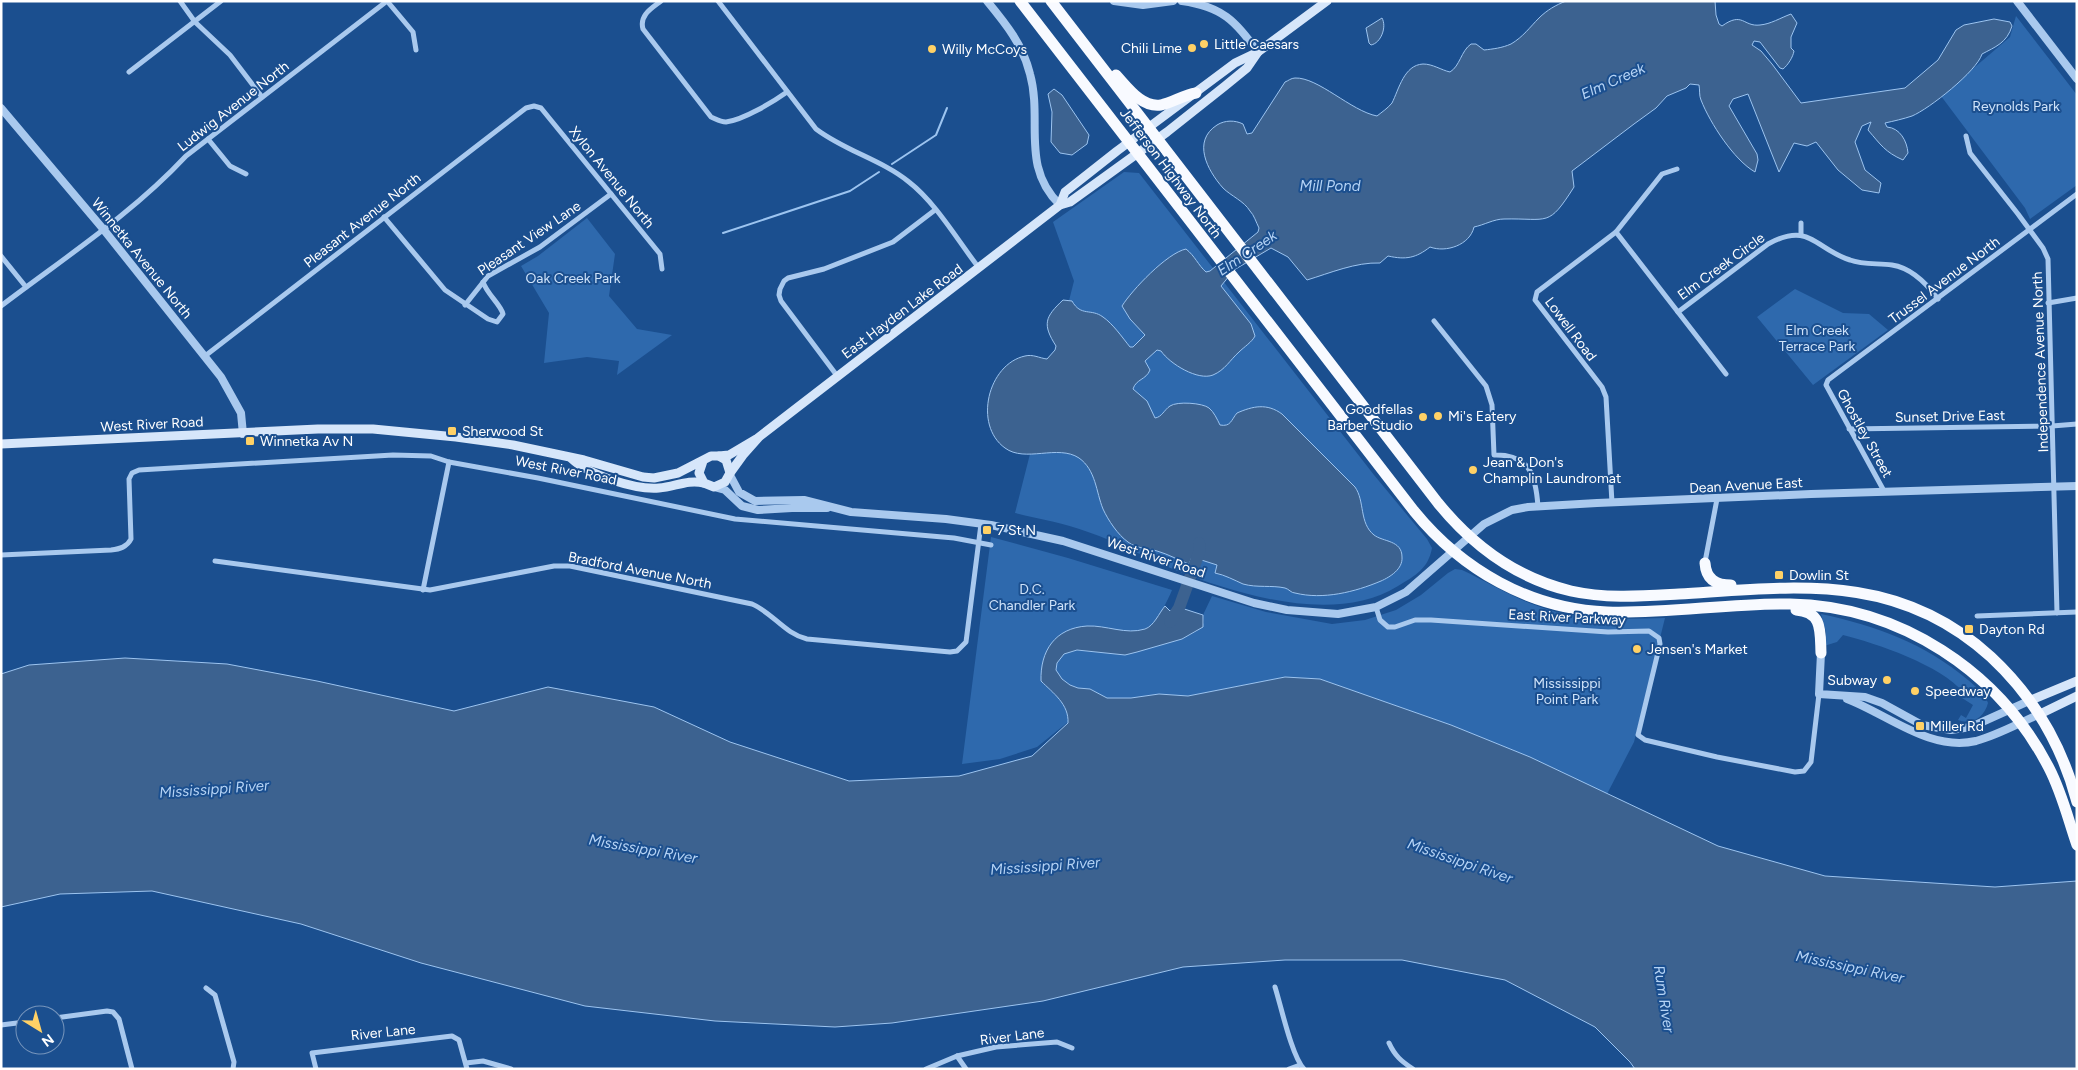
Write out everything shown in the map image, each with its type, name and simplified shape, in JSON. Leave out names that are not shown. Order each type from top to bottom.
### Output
[{"type":"highway","name":"Jefferson Highway North","points":[[1020,1],[1147,146],[1239,246],[1438,502],[1470,538],[1496,558],[1526,575],[1552,586],[1586,594],[1627,597],[1808,587]]},
{"type":"highway","name":"Jefferson Highway North","points":[[1051,1],[1076,32],[1139,136],[1219,260],[1414,511],[1453,552],[1500,584],[1526,595],[1573,608],[1624,612],[1722,606]]},
{"type":"highway","points":[[1076,32],[1141,101],[1151,105],[1161,105],[1196,93]]},
{"type":"highway","points":[[1704,563],[1709,578],[1724,585],[1788,582],[1808,587],[1865,593],[1898,602],[1935,618],[1964,636],[1986,653],[2008,674],[2031,700],[2060,753],[2077,802]]},
{"type":"highway","points":[[1722,606],[1768,604],[1815,606],[1852,612],[1885,622],[1921,638],[1949,654],[1982,680],[2021,722],[2055,780],[2070,819],[2077,845]]},
{"type":"highway","points":[[1722,606],[1740,611],[1785,609],[1806,611],[1812,615],[1820,626],[1821,653]]},
{"type":"main road","name":"East Hayden Lake Road","points":[[1060,205],[1065,192],[1235,63],[1258,52],[1328,1]]},
{"type":"main road","name":"East Hayden Lake Road","points":[[719,456],[730,455],[759,437],[1060,205],[1070,202],[1147,146],[1247,68],[1258,52]]},
{"type":"main road","name":"West River Road","points":[[1,444],[336,429],[404,432],[513,445],[584,460],[632,476],[654,478],[678,473],[703,461]]},
{"type":"main road","name":"East Hayden Lake Road","points":[[730,474],[759,437]]},
{"type":"main road","points":[[710,456],[719,456],[726,460],[730,474],[725,482],[714,487],[704,483],[699,473],[703,461],[710,456]]},
{"type":"main road","name":"West River Road","points":[[572,458],[578,464],[605,477],[632,486],[658,488],[688,481],[704,483]]},
{"type":"main road","points":[[2031,700],[2077,681]]},
{"type":"main road","points":[[2040,714],[2077,696]]},
{"type":"street","points":[[180,1],[196,22],[230,55],[262,97]]},
{"type":"street","points":[[129,72],[221,1]]},
{"type":"street","points":[[387,1],[413,32],[416,50]]},
{"type":"street","name":"Ludwig Avenue North","points":[[1,306],[104,230],[164,180],[186,156],[208,138],[387,1]]},
{"type":"street","points":[[661,1],[644,16],[643,29],[711,117],[720,121],[732,121],[766,106],[787,92]]},
{"type":"street","points":[[718,1],[816,129],[834,142],[901,176],[918,190],[979,268]]},
{"type":"street","points":[[987,1],[1013,33],[1026,60],[1034,98],[1034,145],[1037,167],[1046,189],[1060,205]]},
{"type":"street","points":[[1114,1],[1143,5],[1173,1]]},
{"type":"street","points":[[1182,1],[1211,8],[1230,18],[1238,25],[1258,52]]},
{"type":"street","points":[[2018,1],[2077,79]]},
{"type":"street","name":"Xylon Avenue North","points":[[534,106],[541,108],[660,254],[662,269]]},
{"type":"street","name":"Pleasant Avenue North","points":[[205,356],[526,108],[534,106]]},
{"type":"street","name":"Winnetka Avenue North","points":[[1,108],[104,230],[205,356],[237,402],[243,419],[243,434]]},
{"type":"street","name":"Independence Avenue North","points":[[1966,136],[1970,153],[2030,230],[2048,259],[2057,613]]},
{"type":"street","points":[[208,138],[230,166],[246,174]]},
{"type":"street","name":"Lowell Road","points":[[1612,503],[1606,397],[1602,388],[1535,300],[1536,292],[1616,232],[1662,174],[1677,168]]},
{"type":"street","name":"Pleasant View Lane","points":[[465,305],[483,282],[496,270],[540,247],[610,194]]},
{"type":"street","name":"Trussel Avenue North","points":[[1826,385],[1828,380],[2077,194]]},
{"type":"street","points":[[838,377],[782,303],[779,295],[784,281],[788,278],[824,269],[893,242],[935,210]]},
{"type":"street","points":[[384,217],[445,290],[493,322],[501,319],[502,309],[487,292],[483,282]]},
{"type":"street","points":[[1801,223],[1801,235],[1816,240],[1849,260],[1895,265],[1910,271],[1931,289],[1938,299]]},
{"type":"street","points":[[1616,232],[1726,374]]},
{"type":"street","name":"Elm Creek Circle","points":[[1678,312],[1768,244],[1778,238],[1801,235]]},
{"type":"street","points":[[1,256],[26,287]]},
{"type":"street","points":[[2048,303],[2077,298]]},
{"type":"street","points":[[1434,321],[1486,386],[1492,405],[1494,455],[1514,457],[1530,470],[1536,483],[1538,507]]},
{"type":"street","name":"Ghostley Street","points":[[1826,385],[1884,491]]},
{"type":"street","name":"Sunset Drive East","points":[[1849,429],[2077,424]]},
{"type":"street","name":"West River Road","points":[[1,555],[123,548],[128,544],[131,530],[129,479],[135,471],[159,468],[393,455],[431,456],[448,462],[538,478],[735,519],[908,533],[977,541],[991,545]]},
{"type":"street","points":[[423,590],[448,462]]},
{"type":"street","name":"West River Road","points":[[730,474],[739,492],[755,501],[804,500],[834,508],[869,514],[981,524],[1023,531],[1063,541],[1211,590],[1267,606],[1313,613],[1338,614],[1376,607],[1416,585],[1453,552]]},
{"type":"street","name":"Dean Avenue East","points":[[1453,552],[1484,524],[1500,515],[1512,510],[1538,507],[1884,491],[2077,486]]},
{"type":"street","name":"West River Road","points":[[714,487],[725,490],[742,506],[758,510],[834,508]]},
{"type":"street","points":[[1704,563],[1717,499]]},
{"type":"street","points":[[977,541],[981,524]]},
{"type":"street","name":"Bradford Avenue North","points":[[215,561],[423,590],[554,566],[570,566],[752,604],[770,614],[790,632],[807,639],[950,652],[962,648],[966,642],[977,541]]},
{"type":"street","name":"East River Parkway","points":[[1376,607],[1380,620],[1384,624],[1393,627],[1415,620],[1424,620],[1608,632],[1649,631],[1659,638],[1660,644],[1638,732],[1641,738],[1717,757],[1799,772],[1807,769],[1812,756],[1819,694]]},
{"type":"street","points":[[1977,616],[2077,612]]},
{"type":"street","points":[[1821,653],[1819,694],[1872,699],[1891,707],[1922,725],[1951,730],[1971,727],[2031,700]]},
{"type":"street","points":[[1842,697],[1873,710],[1916,733],[1944,741],[1974,741],[2040,714]]},
{"type":"street","points":[[1275,987],[1302,1067],[1289,1069]]},
{"type":"street","points":[[206,988],[215,995],[234,1062],[232,1069]]},
{"type":"street","points":[[65,1017],[107,1011],[113,1012],[119,1020],[132,1069]]},
{"type":"street","points":[[1,1025],[15,1023]]},
{"type":"street","name":"River Lane","points":[[316,1069],[312,1053],[452,1036],[459,1040],[466,1062]]},
{"type":"street","name":"River Lane","points":[[926,1069],[957,1056],[996,1047],[1057,1042],[1072,1048]]},
{"type":"street","points":[[1389,1043],[1395,1055],[1413,1069]]},
{"type":"street","points":[[957,1056],[966,1069]]},
{"type":"street","points":[[467,1069],[466,1062],[483,1061],[511,1069]]},
{"type":"green space","name":"Reynolds Park","points":[[2016,16],[2077,95],[2077,185],[2030,219],[2025,208],[1941,96],[2010,37]]},
{"type":"green space","points":[[1124,172],[1139,173],[1374,475],[1427,539],[1432,548],[1430,555],[1428,561],[1416,575],[1373,598],[1346,603],[1317,605],[1287,602],[1228,589],[1175,570],[1110,540],[1079,529],[1015,513],[1074,281],[1053,222]]},
{"type":"green space","name":"Oak Creek Park","points":[[587,218],[615,254],[609,296],[637,329],[672,335],[617,375],[619,361],[587,357],[544,363],[549,313],[521,266],[538,256]]},
{"type":"green space","name":"Elm Creek Terrace Park","points":[[1795,289],[1843,313],[1869,314],[1888,330],[1813,385],[1757,317]]},
{"type":"green space","name":"D.C. Chandler Park","points":[[991,537],[1172,590],[1156,619],[1150,626],[1143,629],[1125,631],[1076,628],[1041,681],[1063,704],[1068,716],[1068,722],[1037,747],[1000,759],[962,764]]},
{"type":"green space","name":"Mississippi Point Park","points":[[1455,569],[1462,570],[1524,601],[1561,613],[1605,618],[1665,618],[1634,742],[1607,794],[1530,757],[1451,725],[1320,679],[1285,677],[1188,696],[1159,694],[1132,699],[1107,698],[1090,689],[1078,688],[1062,679],[1056,671],[1057,663],[1063,654],[1077,650],[1125,655],[1182,639],[1197,631],[1204,623],[1203,615],[1212,596],[1266,612],[1332,624],[1365,620],[1396,610],[1421,595]]},
{"type":"green space","points":[[1821,614],[1881,630],[1934,656],[1968,680],[1982,693],[1988,703],[1984,713],[1973,721],[1958,720],[1961,715],[1966,718],[1973,705],[1962,698],[1963,692],[1940,673],[1907,657],[1843,635],[1837,642],[1824,646],[1826,632]]},
{"type":"water","name":"Mill Pond","points":[[1566,1],[1715,1],[1716,15],[1719,24],[1722,26],[1734,20],[1754,25],[1764,24],[1791,14],[1797,23],[1791,37],[1791,48],[1794,51],[1790,61],[1783,69],[1780,68],[1760,42],[1754,41],[1752,45],[1761,51],[1772,64],[1801,103],[1905,88],[1938,60],[1956,30],[1964,25],[1994,19],[2010,22],[2012,26],[2004,40],[1996,47],[1982,54],[1971,70],[1940,98],[1912,116],[1885,123],[1887,127],[1896,130],[1902,136],[1906,144],[1908,153],[1903,160],[1887,151],[1868,130],[1871,122],[1862,126],[1855,142],[1865,170],[1881,183],[1879,193],[1862,190],[1838,170],[1816,142],[1807,146],[1794,143],[1779,172],[1748,94],[1733,99],[1729,106],[1757,154],[1758,160],[1755,172],[1739,159],[1717,130],[1701,100],[1699,85],[1690,84],[1686,88],[1667,96],[1656,108],[1572,171],[1574,187],[1558,209],[1546,218],[1496,220],[1474,227],[1468,239],[1450,248],[1436,249],[1430,247],[1420,254],[1410,257],[1388,256],[1380,263],[1352,266],[1307,280],[1288,257],[1271,248],[1234,270],[1221,286],[1251,324],[1255,336],[1252,340],[1221,370],[1207,376],[1200,376],[1177,366],[1161,351],[1157,350],[1145,361],[1150,370],[1146,376],[1136,383],[1133,389],[1147,401],[1155,418],[1173,404],[1184,403],[1206,406],[1214,414],[1220,425],[1229,424],[1237,413],[1254,407],[1271,408],[1282,414],[1355,487],[1369,530],[1374,535],[1399,547],[1402,561],[1398,569],[1381,581],[1361,589],[1339,594],[1306,595],[1294,593],[1280,587],[1243,584],[1215,573],[1217,565],[1192,557],[1189,564],[1161,552],[1135,546],[1124,539],[1110,522],[1103,509],[1092,475],[1085,463],[1079,458],[1071,454],[1061,453],[1022,454],[1013,452],[1005,448],[995,438],[989,425],[988,411],[989,396],[994,383],[1012,361],[1025,356],[1047,359],[1055,350],[1056,346],[1047,326],[1052,311],[1063,300],[1072,301],[1075,306],[1083,311],[1099,314],[1114,327],[1130,347],[1133,347],[1145,335],[1130,319],[1122,306],[1151,273],[1169,257],[1186,249],[1206,272],[1210,271],[1258,232],[1259,228],[1251,213],[1244,204],[1223,188],[1207,164],[1204,147],[1205,139],[1209,132],[1217,125],[1227,121],[1237,122],[1243,124],[1247,134],[1252,133],[1285,82],[1295,78],[1314,83],[1356,108],[1377,116],[1392,103],[1403,79],[1416,65],[1427,64],[1450,72],[1471,44],[1476,44],[1484,50],[1511,44],[1545,13]]},
{"type":"water","points":[[1382,18],[1384,26],[1382,34],[1375,44],[1371,45],[1366,28]]},
{"type":"water","points":[[1054,89],[1062,95],[1089,135],[1087,144],[1072,155],[1060,153],[1051,142],[1052,112],[1048,94]]},
{"type":"water","points":[[1165,606],[1170,611],[1175,606],[1203,615],[1203,627],[1182,639],[1125,655],[1077,650],[1064,654],[1057,663],[1056,670],[1062,679],[1070,685],[1090,689],[1107,698],[1131,698],[1159,694],[1188,696],[1285,677],[1320,679],[1451,725],[1530,757],[1718,846],[1825,876],[1995,887],[2077,881],[2077,1069],[1635,1069],[1595,1027],[1505,980],[1402,960],[1285,960],[1183,967],[1043,1001],[892,1023],[835,1027],[715,1021],[585,1006],[421,963],[301,924],[152,891],[60,894],[1,907],[1,674],[29,665],[125,658],[227,664],[317,681],[454,711],[548,687],[654,707],[730,742],[849,781],[959,776],[1032,756],[1068,723],[1068,716],[1063,705],[1041,681],[1043,660],[1058,636],[1066,631],[1087,626],[1138,631],[1145,629],[1154,622]]},
{"type":"waterway","points":[[892,164],[936,135],[947,108]]},
{"type":"waterway","points":[[723,233],[850,191],[879,172]]},
{"type":"waterway","name":"Elm Creek","points":[[1170,622],[1179,608],[1200,550],[1199,543]]},
{"type":"place","name":"Little Caesars","points":[[1204,44]]},
{"type":"place","name":"Chili Lime","points":[[1192,48]]},
{"type":"place","name":"Willy McCoys","points":[[932,49]]},
{"type":"place","name":"Mi's Eatery","points":[[1438,416]]},
{"type":"place","name":"Goodfellas Barber Studio","points":[[1423,417]]},
{"type":"place","name":"Sherwood St","points":[[452,431]]},
{"type":"place","name":"Winnetka Av N","points":[[250,441]]},
{"type":"place","name":"Jean & Don's Champlin Laundromat","points":[[1473,470]]},
{"type":"place","name":"7 St N","points":[[987,530]]},
{"type":"place","name":"Dowlin St","points":[[1779,575]]},
{"type":"place","name":"Dayton Rd","points":[[1969,629]]},
{"type":"place","name":"Jensen's Market","points":[[1637,649]]},
{"type":"place","name":"Subway","points":[[1887,680]]},
{"type":"place","name":"Speedway","points":[[1915,691]]},
{"type":"place","name":"Miller Rd","points":[[1920,726]]},
{"type":"water label","name":"Mississippi River","points":[[214,789]]},
{"type":"water label","name":"Mississippi River","points":[[643,849]]},
{"type":"water label","name":"Mississippi River","points":[[1460,861]]},
{"type":"water label","name":"Mississippi River","points":[[1045,866]]},
{"type":"water label","name":"Mississippi River","points":[[1850,967]]},
{"type":"water label","name":"Rum River","points":[[1664,999]]}]
